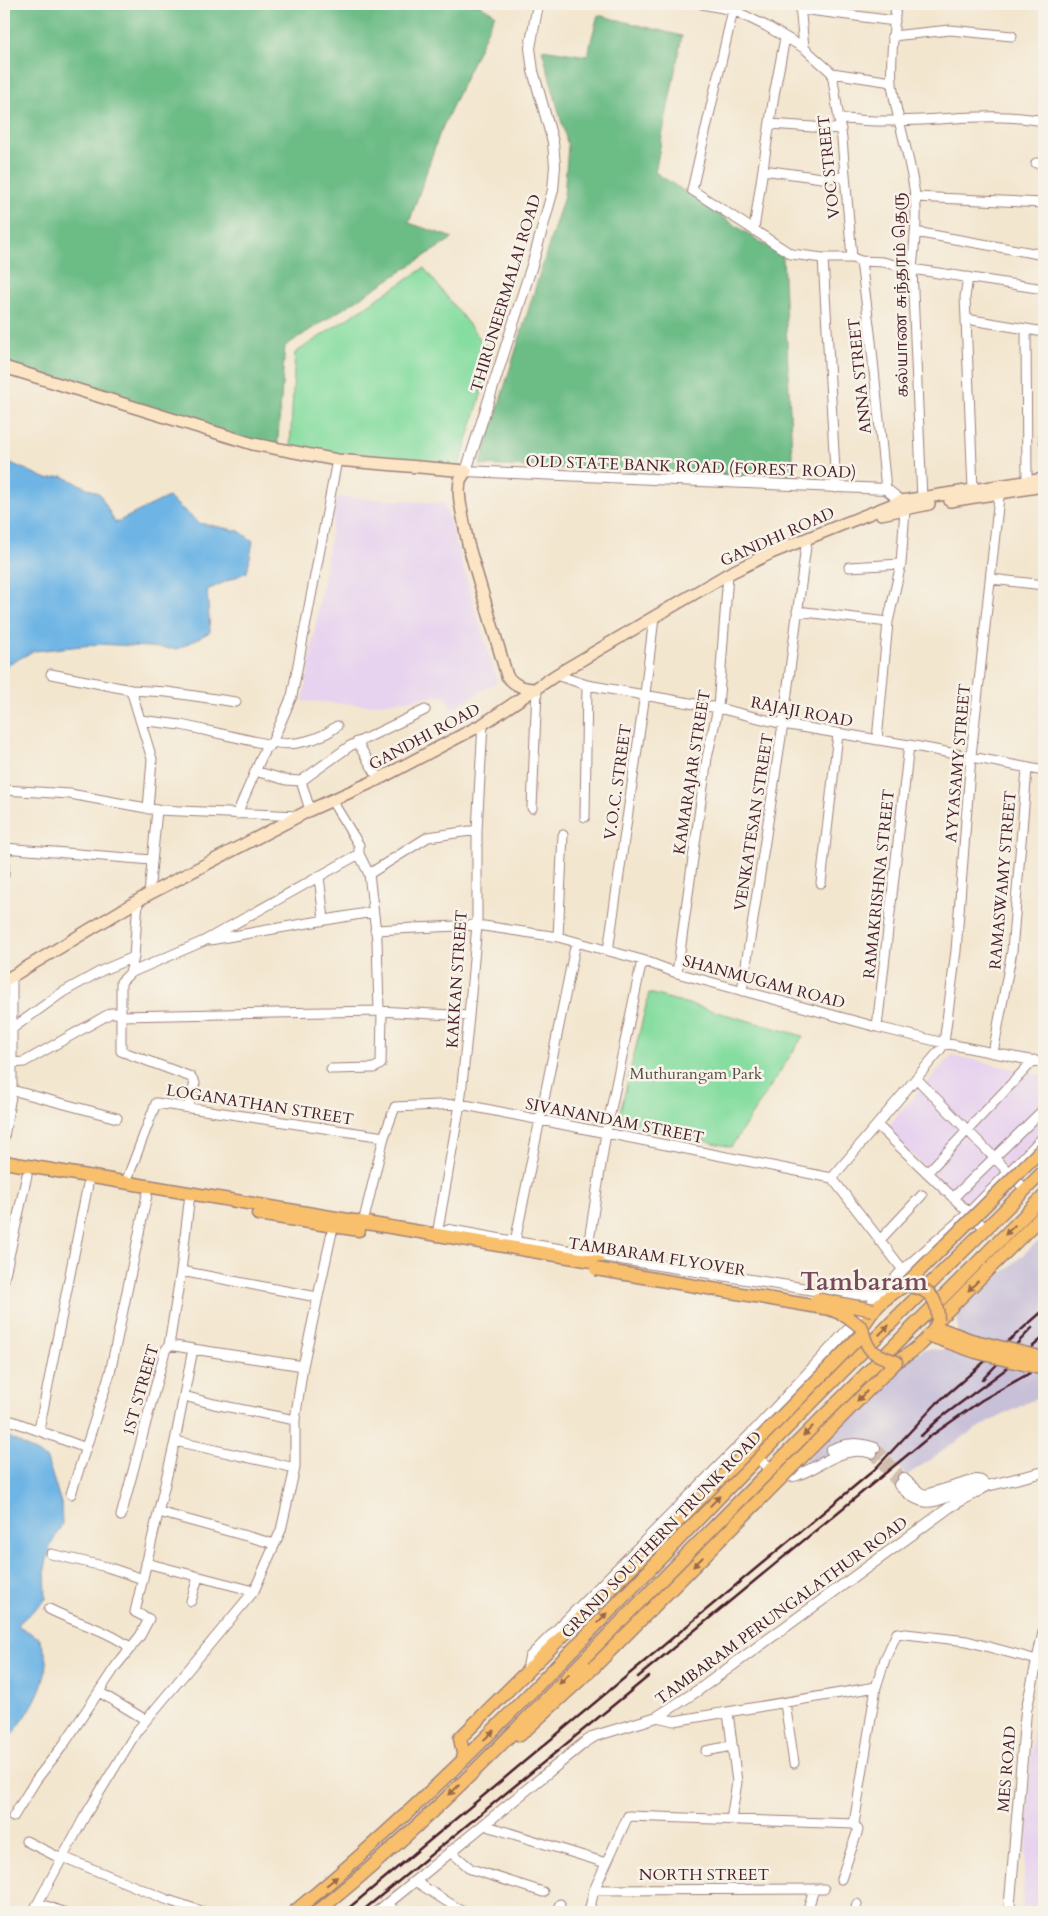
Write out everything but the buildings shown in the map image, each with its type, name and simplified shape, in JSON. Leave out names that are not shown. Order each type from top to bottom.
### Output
[{"type":"main road","points":[[4,367],[253,444],[337,460],[466,471],[460,480],[460,497],[468,544],[507,676],[520,687],[536,689]]},
{"type":"main road","name":"GANDHI ROAD","points":[[6,977],[149,894],[305,813],[379,779],[483,724],[556,675],[728,574],[807,538],[858,518],[922,498],[973,489],[1000,490],[1027,481],[1044,479]]},
{"type":"main road","name":"GANDHI ROAD","points":[[903,505],[927,504],[1000,490],[1044,486]]},
{"type":"main road","points":[[464,1758],[460,1738],[737,1462],[862,1331],[872,1310],[905,1286],[1044,1147]]},
{"type":"main road","points":[[4,1162],[126,1182],[190,1198],[333,1227],[442,1240]]},
{"type":"main road","points":[[4,1170],[147,1195],[190,1198],[363,1223],[442,1240]]},
{"type":"main road","name":"GRAND SOUTHERN TRUNK ROAD","points":[[294,1912],[342,1873],[504,1721],[757,1457],[1044,1171]]},
{"type":"main road","name":"GRAND SOUTHERN TRUNK ROAD","points":[[317,1912],[384,1857],[489,1756],[770,1469],[1044,1196]]},
{"type":"main road","points":[[489,1756],[520,1735],[594,1667],[896,1362],[919,1346],[934,1327],[1044,1214]]},
{"type":"main road","name":"TAMBARAM FLYOVER","points":[[442,1240],[836,1302],[872,1310]]},
{"type":"main road","name":"TAMBARAM FLYOVER","points":[[442,1240],[830,1309],[847,1316],[862,1331]]},
{"type":"main road","points":[[905,1286],[919,1287],[930,1294],[938,1308],[934,1327]]},
{"type":"main road","points":[[934,1327],[971,1340],[1044,1358]]},
{"type":"main road","points":[[934,1327],[976,1352],[1044,1369]]},
{"type":"main road","points":[[862,1331],[864,1341],[872,1352],[896,1362]]},
{"type":"main road","points":[[771,1412],[788,1426]]},
{"type":"street","name":"THIRUNEERMALAI ROAD","points":[[466,471],[530,271],[553,190],[555,166],[553,142],[533,71],[530,48],[538,4]]},
{"type":"street","points":[[702,4],[730,7],[804,48],[832,73],[892,82]]},
{"type":"street","name":"கல்யாண சுந்தரம் தெரு","points":[[896,4],[892,36],[892,82],[898,121],[915,197],[912,269],[922,498]]},
{"type":"street","points":[[804,48],[800,6],[895,21]]},
{"type":"street","points":[[730,7],[692,190],[791,254],[883,262],[912,269],[1044,289]]},
{"type":"street","points":[[892,36],[950,30],[1012,36]]},
{"type":"street","points":[[754,229],[785,38]]},
{"type":"street","name":"VOC STREET","points":[[832,73],[857,259]]},
{"type":"street","points":[[839,119],[898,121],[961,117],[1024,117],[1044,121]]},
{"type":"street","points":[[770,124],[841,129]]},
{"type":"street","points":[[763,170],[822,178],[845,176]]},
{"type":"street","points":[[915,197],[1044,203]]},
{"type":"street","points":[[915,232],[1044,255]]},
{"type":"street","points":[[822,258],[836,488]]},
{"type":"street","name":"ANNA STREET","points":[[857,259],[871,340],[886,489]]},
{"type":"street","points":[[968,277],[965,297],[973,489]]},
{"type":"street","points":[[966,319],[1044,332]]},
{"type":"street","points":[[1026,329],[1027,481]]},
{"type":"street","points":[[1044,429],[1044,441]]},
{"type":"street","points":[[237,814],[265,750],[272,744],[292,696],[337,460]]},
{"type":"street","name":"OLD STATE BANK ROAD (FOREST ROAD)","points":[[466,471],[886,489]]},
{"type":"street","points":[[877,740],[888,622],[901,564],[903,505],[886,489]]},
{"type":"street","name":"AYYASAMY STREET","points":[[944,1043],[956,951],[971,756],[1000,490]]},
{"type":"street","name":"VENKATESAN STREET","points":[[742,991],[783,724],[807,538]]},
{"type":"street","points":[[849,567],[901,564]]},
{"type":"street","name":"KAMARAJAR STREET","points":[[677,973],[707,758],[718,708],[728,574]]},
{"type":"street","points":[[991,579],[1044,585]]},
{"type":"street","points":[[798,611],[888,622]]},
{"type":"street","name":"V.O.C. STREET","points":[[608,951],[645,694],[654,616]]},
{"type":"street","points":[[51,674],[131,690],[167,692],[236,702]]},
{"type":"street","name":"RAJAJI ROAD","points":[[556,675],[586,685],[718,708],[783,724],[971,756],[1044,771]]},
{"type":"street","points":[[585,817],[586,685]]},
{"type":"street","points":[[532,808],[536,689]]},
{"type":"street","points":[[131,690],[152,759],[148,809]]},
{"type":"street","points":[[255,771],[286,780],[301,780],[357,742],[425,710]]},
{"type":"street","points":[[140,720],[181,725],[272,744],[297,744],[328,733],[337,726]]},
{"type":"street","name":"KAKKAN STREET","points":[[442,1240],[460,1104],[477,925],[477,830],[483,724]]},
{"type":"street","points":[[821,883],[838,734]]},
{"type":"street","points":[[357,742],[379,779]]},
{"type":"street","name":"RAMAKRISHNA STREET","points":[[877,1027],[909,745]]},
{"type":"street","name":"RAMASWAMY STREET","points":[[993,1053],[1012,951],[1027,769]]},
{"type":"street","points":[[4,790],[70,794],[157,810],[237,814],[305,813],[301,780]]},
{"type":"street","points":[[331,1069],[374,1068],[381,1064],[381,1011],[369,874],[358,854],[358,846],[332,801]]},
{"type":"street","points":[[149,894],[157,810]]},
{"type":"street","points":[[369,874],[428,838],[477,830]]},
{"type":"street","points":[[558,937],[563,835]]},
{"type":"street","points":[[4,876],[4,848],[152,860]]},
{"type":"street","points":[[188,1108],[195,1083],[191,1077],[121,1051],[121,982],[130,973],[204,941],[358,854]]},
{"type":"street","points":[[319,876],[324,920]]},
{"type":"street","points":[[130,973],[134,957],[138,900]]},
{"type":"street","points":[[204,941],[372,912]]},
{"type":"street","name":"SHANMUGAM ROAD","points":[[375,930],[477,925],[558,937],[642,960],[677,973],[877,1027],[944,1043],[1044,1063]]},
{"type":"street","points":[[515,1242],[576,942]]},
{"type":"street","points":[[8,1027],[63,992],[103,970],[134,957]]},
{"type":"street","points":[[587,1253],[606,1133],[642,960]]},
{"type":"street","points":[[4,1137],[12,1063],[6,977]]},
{"type":"street","points":[[12,1063],[24,1062],[111,1013],[381,1011],[469,1016]]},
{"type":"street","points":[[903,1270],[832,1178],[944,1043]]},
{"type":"street","points":[[927,1173],[1034,1060]]},
{"type":"street","points":[[916,1078],[1026,1190]]},
{"type":"street","points":[[8,1089],[117,1118]]},
{"type":"street","name":"LOGANATHAN STREET","points":[[126,1182],[156,1103],[384,1138]]},
{"type":"street","name":"SIVANANDAM STREET","points":[[363,1223],[384,1138],[395,1107],[460,1104],[832,1178]]},
{"type":"street","points":[[953,1198],[1044,1109]]},
{"type":"street","points":[[877,1125],[986,1229]]},
{"type":"street","points":[[527,1671],[530,1657],[698,1490],[808,1375],[842,1335],[903,1270],[969,1213],[1044,1137]]},
{"type":"street","points":[[4,1279],[27,1175]]},
{"type":"street","points":[[39,1430],[88,1184]]},
{"type":"street","points":[[71,1494],[110,1373],[147,1195]]},
{"type":"street","points":[[879,1241],[922,1195]]},
{"type":"street","name":"1ST STREET","points":[[122,1516],[168,1345],[181,1271],[190,1198]]},
{"type":"street","points":[[33,1912],[137,1731],[254,1592],[281,1530],[295,1468],[295,1420],[303,1366],[333,1227]]},
{"type":"street","points":[[442,1240],[450,1230],[845,1295],[881,1294]]},
{"type":"street","points":[[181,1271],[317,1297]]},
{"type":"street","points":[[168,1345],[303,1366]]},
{"type":"street","points":[[13,1817],[36,1780],[64,1744],[140,1636],[149,1619],[135,1612],[175,1441],[193,1349]]},
{"type":"street","points":[[184,1396],[295,1420]]},
{"type":"street","points":[[12,1421],[86,1448]]},
{"type":"street","points":[[175,1441],[295,1468]]},
{"type":"street","points":[[757,1457],[781,1477],[796,1476],[841,1452],[874,1450],[858,1443],[844,1445],[798,1468],[795,1468],[781,1458]]},
{"type":"street","name":"TAMBARAM PERUNGALATHUR ROAD","points":[[377,1912],[589,1739],[657,1717],[700,1689],[950,1507],[984,1488],[1044,1472]]},
{"type":"street","points":[[901,1481],[910,1496],[925,1502],[972,1489],[984,1488]]},
{"type":"street","points":[[159,1512],[275,1544]]},
{"type":"street","points":[[51,1554],[107,1567],[143,1579]]},
{"type":"street","points":[[146,1563],[254,1592]]},
{"type":"street","points":[[191,1601],[198,1577]]},
{"type":"street","points":[[49,1610],[103,1631],[131,1648]]},
{"type":"street","name":"MES ROAD","points":[[1009,1912],[1026,1712],[1044,1630]]},
{"type":"street","points":[[841,1879],[858,1830],[854,1824],[876,1686],[885,1659],[897,1633],[967,1641],[1037,1660]]},
{"type":"street","points":[[657,1717],[674,1721],[876,1686]]},
{"type":"street","points":[[99,1692],[146,1720]]},
{"type":"street","points":[[785,1703],[794,1763]]},
{"type":"street","points":[[728,1713],[737,1782],[731,1820]]},
{"type":"street","points":[[706,1751],[731,1746]]},
{"type":"street","points":[[589,1912],[594,1890],[628,1816],[854,1824]]},
{"type":"street","points":[[484,1825],[606,1863]]},
{"type":"street","points":[[26,1841],[63,1858],[168,1900],[204,1912]]},
{"type":"street","points":[[450,1851],[471,1869],[543,1892]]},
{"type":"street","points":[[415,1881],[463,1912]]},
{"type":"street","name":"NORTH STREET","points":[[594,1890],[819,1889],[807,1912]]},
{"type":"street","points":[[38,1903],[62,1912]]},
{"type":"street","points":[[387,1904],[397,1912]]},
{"type":"shaded area","points":[[337,497],[444,503],[497,682],[451,709],[445,695],[367,705],[303,701]]},
{"type":"shaded area","points":[[952,1055],[1044,1076],[1044,1132],[970,1208],[885,1129]]},
{"type":"shaded area","points":[[1044,1236],[1044,1394],[972,1431],[906,1476],[881,1447],[872,1442],[855,1441],[809,1465],[802,1464],[900,1366],[923,1349],[942,1350],[958,1330],[957,1313]]},
{"type":"shaded area","points":[[1044,1651],[1044,1912],[1022,1912],[1035,1693]]},
{"type":"green space","points":[[4,4],[478,4],[495,14],[439,135],[409,223],[453,238],[285,346],[277,450],[4,362]]},
{"type":"green space","points":[[598,15],[682,36],[655,172],[783,257],[793,478],[480,465],[564,196],[568,146],[542,49],[587,56]]},
{"type":"green space","points":[[424,268],[493,355],[459,467],[290,451],[295,353]]},
{"type":"green space","name":"Muthurangam Park","points":[[649,993],[803,1036],[731,1147],[618,1121]]},
{"type":"water","points":[[4,460],[47,479],[62,476],[100,494],[115,523],[168,497],[199,523],[239,531],[253,541],[247,572],[207,590],[210,632],[178,649],[101,644],[34,651],[11,663],[4,669]]},
{"type":"water","points":[[4,1434],[47,1459],[61,1503],[62,1524],[50,1547],[45,1568],[46,1599],[17,1625],[39,1638],[47,1658],[45,1675],[37,1697],[18,1727],[4,1744]]},
{"type":"tunnel","points":[[877,1448],[903,1478]]},
{"type":"tunnel","points":[[872,1453],[899,1485]]},
{"type":"railway","points":[[344,1912],[874,1470],[937,1403],[1044,1310]]},
{"type":"railway","points":[[982,1380],[1032,1328]]},
{"type":"railway","points":[[921,1436],[939,1419],[1006,1369],[1044,1337]]},
{"type":"railway","points":[[638,1677],[928,1438],[982,1400],[1044,1365]]},
{"type":"railway","points":[[361,1912],[649,1676]]},
{"type":"district","name":"Tambaram","points":[[864,1281]]}]
